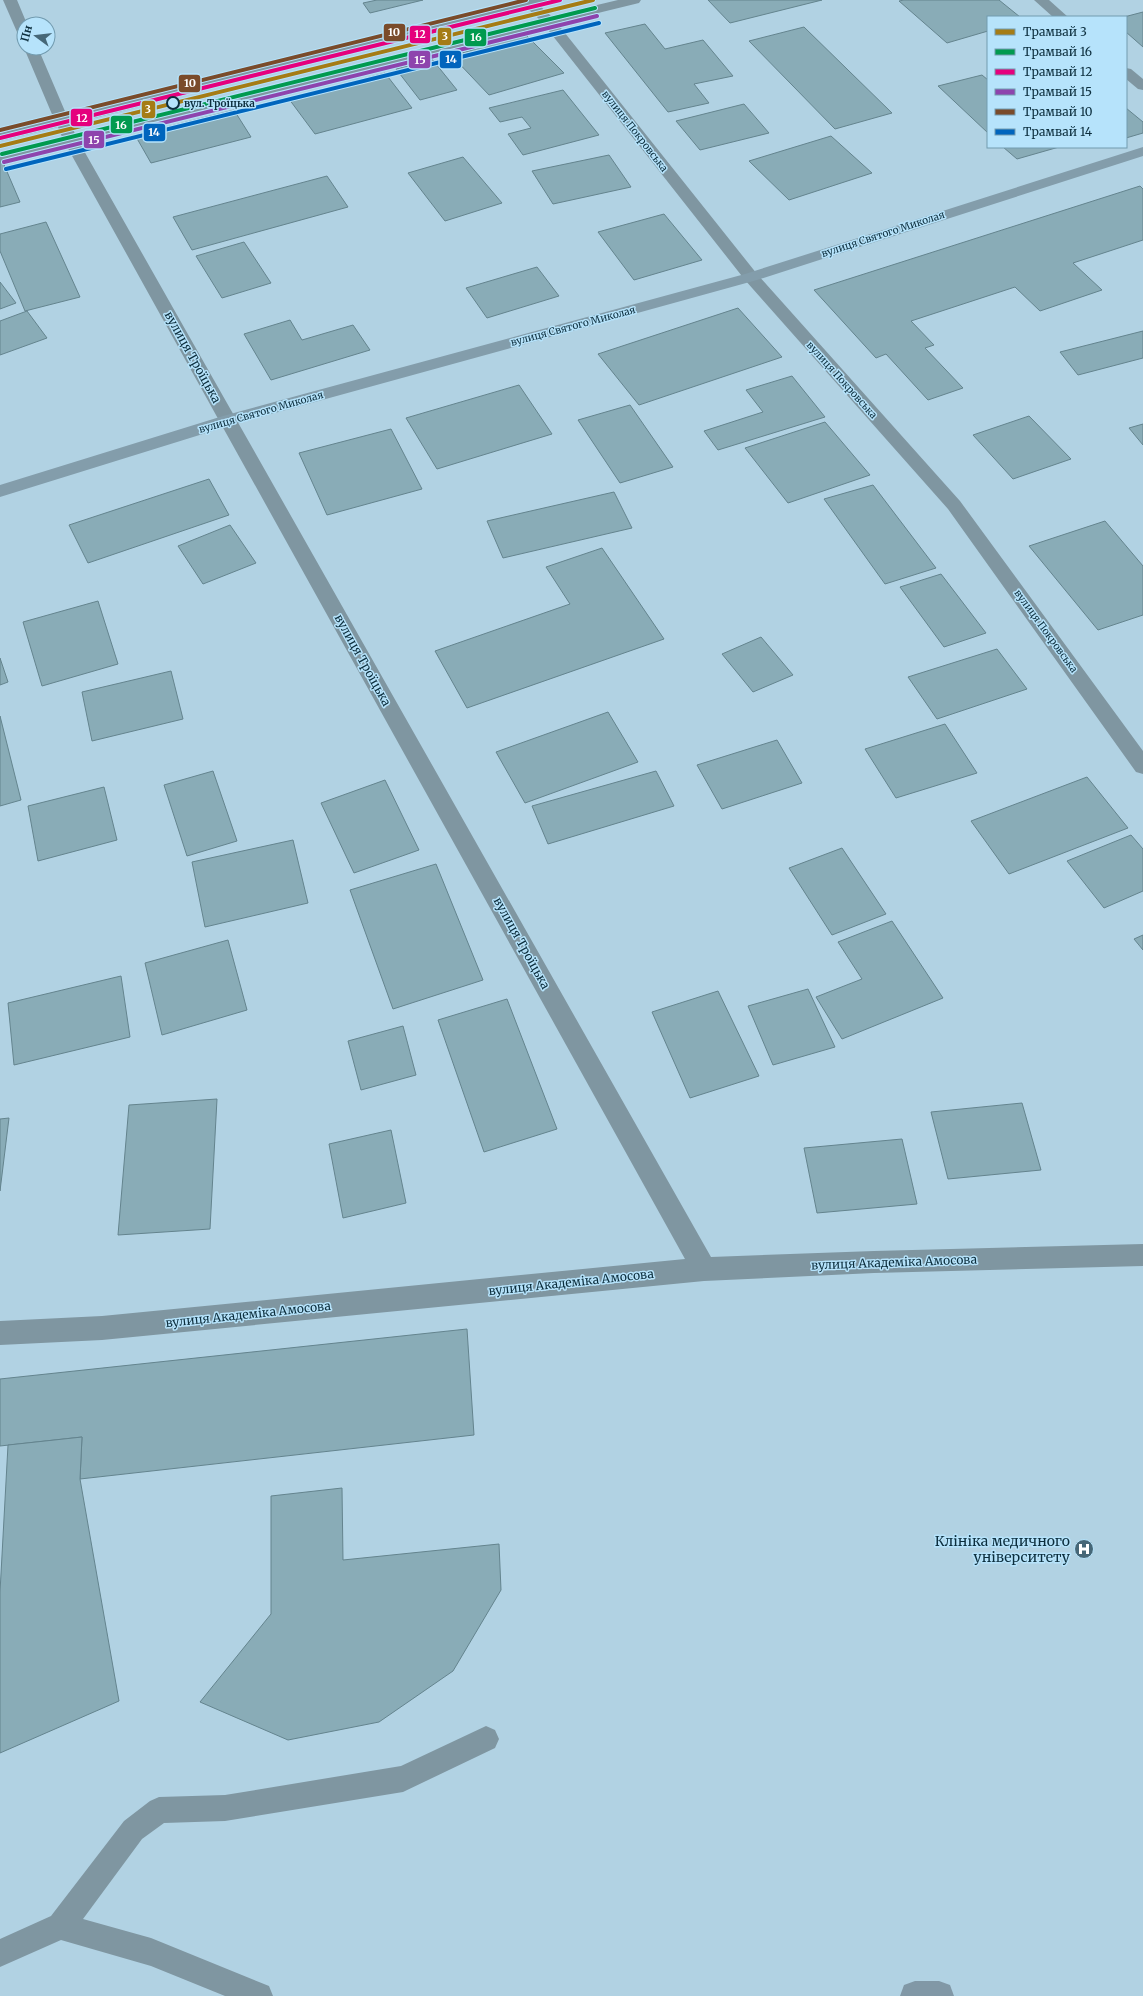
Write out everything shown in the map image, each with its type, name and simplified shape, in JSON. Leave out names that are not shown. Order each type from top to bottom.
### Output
[{"type":"main road","points":[[915,1996],[939,1996]]},
{"type":"street","points":[[10,0],[17,16]]},
{"type":"street","points":[[0,157],[634,0]]},
{"type":"street","points":[[1041,0],[1060,16]]},
{"type":"street","points":[[0,137],[533,1]]},
{"type":"street","name":"вулиця Покровська","points":[[533,1],[751,277],[954,505],[1140,756]]},
{"type":"street","name":"вулиця Троїцька","points":[[34,56],[70,139],[704,1269]]},
{"type":"street","points":[[1127,73],[1143,86]]},
{"type":"street","name":"вулиця Святого Миколая","points":[[0,491],[228,420],[751,277],[1143,151]]},
{"type":"street","name":"вулиця Академіка Амосова","points":[[0,1333],[102,1328],[704,1269],[874,1262],[1143,1255]]},
{"type":"lane","points":[[0,1953],[61,1926],[134,1830],[159,1810],[226,1808],[403,1779],[486,1739]]},
{"type":"lane","points":[[61,1926],[151,1952],[259,1996]]},
{"type":"building","points":[[377,0],[423,0],[370,13],[363,3]]},
{"type":"building","points":[[708,0],[822,0],[730,23]]},
{"type":"building","points":[[999,0],[1019,16],[987,16],[987,31],[947,43],[899,1]]},
{"type":"building","points":[[1143,12],[1143,47],[1127,33],[1127,16]]},
{"type":"building","points":[[645,24],[665,49],[703,40],[733,76],[694,84],[709,103],[668,112],[605,33]]},
{"type":"building","points":[[804,27],[892,113],[835,129],[749,41]]},
{"type":"building","points":[[525,34],[564,73],[489,95],[452,56]]},
{"type":"building","points":[[432,59],[457,90],[420,100],[396,69]]},
{"type":"building","points":[[385,73],[412,108],[315,134],[289,99]]},
{"type":"building","points":[[982,75],[987,79],[987,132],[938,86]]},
{"type":"building","points":[[563,90],[599,135],[523,155],[508,134],[531,128],[522,117],[500,122],[489,108]]},
{"type":"building","points":[[744,104],[769,133],[700,150],[676,121]]},
{"type":"building","points":[[1127,109],[1143,122],[1143,133],[1127,138]]},
{"type":"building","points":[[234,110],[251,137],[151,163],[135,135]]},
{"type":"building","points":[[831,136],[872,173],[789,200],[749,161]]},
{"type":"building","points":[[1004,148],[1056,148],[1017,159]]},
{"type":"building","points":[[609,155],[631,187],[553,204],[532,171]]},
{"type":"building","points":[[463,157],[502,203],[445,221],[408,173]]},
{"type":"building","points":[[2,160],[20,202],[0,207],[0,161]]},
{"type":"building","points":[[327,176],[348,207],[192,250],[173,217]]},
{"type":"building","points":[[1140,186],[1143,189],[1143,240],[1073,263],[1102,290],[1040,311],[1015,287],[911,321],[934,345],[925,348],[963,388],[928,400],[886,354],[876,358],[814,290]]},
{"type":"building","points":[[664,214],[702,260],[634,280],[598,232]]},
{"type":"building","points":[[46,222],[80,297],[25,311],[0,251],[0,234]]},
{"type":"building","points":[[244,242],[271,283],[222,298],[196,256]]},
{"type":"building","points":[[537,267],[559,296],[487,318],[466,288]]},
{"type":"building","points":[[0,282],[16,303],[0,309]]},
{"type":"building","points":[[738,308],[782,357],[639,405],[598,354]]},
{"type":"building","points":[[27,311],[47,338],[0,355],[0,321]]},
{"type":"building","points":[[290,320],[302,340],[353,325],[370,350],[271,380],[244,334]]},
{"type":"building","points":[[1143,331],[1143,358],[1078,375],[1060,352]]},
{"type":"building","points":[[792,376],[825,417],[718,450],[704,431],[763,412],[746,390]]},
{"type":"building","points":[[519,385],[552,434],[437,469],[406,418]]},
{"type":"building","points":[[630,405],[673,467],[620,483],[578,420]]},
{"type":"building","points":[[1029,416],[1071,459],[1013,479],[973,435]]},
{"type":"building","points":[[825,422],[870,475],[788,503],[745,448]]},
{"type":"building","points":[[1143,424],[1143,445],[1129,428]]},
{"type":"building","points":[[391,429],[422,489],[327,515],[299,453]]},
{"type":"building","points":[[209,479],[229,515],[88,563],[69,525]]},
{"type":"building","points":[[873,485],[936,568],[885,584],[824,499]]},
{"type":"building","points":[[614,492],[632,528],[503,558],[487,521]]},
{"type":"building","points":[[1105,521],[1143,566],[1143,615],[1098,630],[1029,546]]},
{"type":"building","points":[[230,525],[256,563],[203,584],[178,546]]},
{"type":"building","points":[[602,548],[664,639],[467,708],[435,651],[570,604],[546,567]]},
{"type":"building","points":[[941,574],[986,633],[944,647],[900,587]]},
{"type":"building","points":[[98,601],[118,664],[42,686],[23,622]]},
{"type":"building","points":[[761,637],[793,675],[753,692],[722,654]]},
{"type":"building","points":[[997,649],[1027,689],[937,719],[908,677]]},
{"type":"building","points":[[0,658],[8,682],[0,685]]},
{"type":"building","points":[[171,671],[183,719],[92,741],[82,692]]},
{"type":"building","points":[[608,712],[638,762],[525,803],[496,752]]},
{"type":"building","points":[[0,716],[21,800],[0,806]]},
{"type":"building","points":[[945,724],[977,773],[896,798],[865,749]]},
{"type":"building","points":[[777,740],[802,783],[722,809],[697,765]]},
{"type":"building","points":[[213,771],[237,841],[187,856],[164,785]]},
{"type":"building","points":[[656,771],[674,806],[548,844],[532,806]]},
{"type":"building","points":[[1087,777],[1128,828],[1009,874],[971,821]]},
{"type":"building","points":[[385,780],[419,850],[354,873],[321,803]]},
{"type":"building","points":[[104,787],[117,840],[38,861],[28,806]]},
{"type":"building","points":[[1131,835],[1143,849],[1143,891],[1104,908],[1067,861]]},
{"type":"building","points":[[293,840],[308,903],[205,927],[192,862]]},
{"type":"building","points":[[842,848],[886,914],[832,935],[789,868]]},
{"type":"building","points":[[436,864],[483,980],[393,1009],[350,890]]},
{"type":"building","points":[[892,921],[943,998],[842,1039],[816,997],[862,979],[838,942]]},
{"type":"building","points":[[1143,935],[1143,950],[1134,939]]},
{"type":"building","points":[[228,940],[247,1010],[162,1035],[145,963]]},
{"type":"building","points":[[121,976],[130,1037],[14,1065],[8,1003]]},
{"type":"building","points":[[808,989],[835,1047],[773,1065],[748,1006]]},
{"type":"building","points":[[718,991],[759,1076],[690,1098],[652,1012]]},
{"type":"building","points":[[507,999],[557,1129],[484,1152],[438,1020]]},
{"type":"building","points":[[403,1026],[416,1075],[361,1090],[348,1041]]},
{"type":"building","points":[[217,1099],[210,1229],[118,1235],[129,1105]]},
{"type":"building","points":[[1022,1103],[1041,1170],[948,1179],[931,1112]]},
{"type":"building","points":[[9,1118],[0,1191],[0,1119]]},
{"type":"building","points":[[391,1130],[406,1203],[343,1218],[329,1144]]},
{"type":"building","points":[[902,1139],[917,1204],[817,1213],[804,1148]]},
{"type":"building","points":[[467,1329],[474,1435],[80,1479],[82,1437],[0,1446],[0,1379]]},
{"type":"building","points":[[82,1437],[80,1479],[119,1701],[0,1753],[0,1592],[8,1445]]},
{"type":"building","points":[[342,1488],[343,1560],[499,1544],[501,1590],[453,1671],[379,1722],[288,1740],[200,1702],[271,1614],[271,1496]]},
{"type":"tram line","name":"10","points":[[0,130],[526,0]]},
{"type":"tram line","name":"12","points":[[0,138],[560,0]]},
{"type":"tram line","name":"3","points":[[0,146],[593,0]]},
{"type":"tram line","name":"16","points":[[2,154],[595,8]]},
{"type":"tram line","name":"15","points":[[4,162],[597,16]]},
{"type":"tram line","name":"14","points":[[6,169],[599,23]]},
{"type":"place","name":"вул. Троїцька","points":[[173,103]]},
{"type":"place","name":"Клініка медичного університету","points":[[1084,1549]]}]
